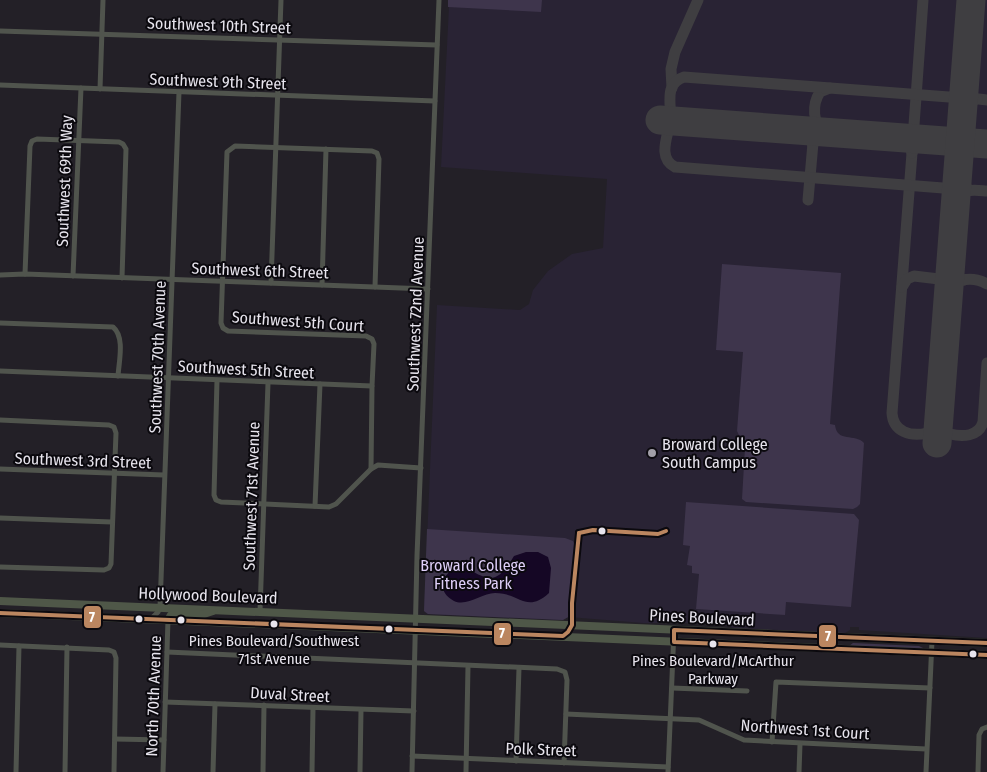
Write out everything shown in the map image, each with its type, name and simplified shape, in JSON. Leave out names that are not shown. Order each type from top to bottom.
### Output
[{"type":"highway","name":"Hollywood Boulevard","points":[[0,601],[415,618]]},
{"type":"highway","points":[[168,620],[171,615],[208,614],[217,609]]},
{"type":"highway","name":"Hollywood Boulevard","points":[[0,613],[415,630]]},
{"type":"highway","points":[[250,623],[252,620],[284,621],[291,618],[292,613]]},
{"type":"highway","name":"Pines Boulevard","points":[[415,618],[987,643]]},
{"type":"highway","points":[[563,636],[572,625]]},
{"type":"highway","name":"Pines Boulevard","points":[[415,630],[987,655]]},
{"type":"street","points":[[100,89],[104,0]]},
{"type":"street","points":[[271,283],[281,0]]},
{"type":"street","name":"Southwest 72nd Avenue","points":[[412,772],[415,618],[439,0]]},
{"type":"street","name":"Southwest 10th Street","points":[[0,31],[437,45]]},
{"type":"street","name":"Southwest 9th Street","points":[[0,85],[434,100]]},
{"type":"street","name":"Southwest 69th Way","points":[[73,276],[80,88]]},
{"type":"street","name":"Southwest 70th Avenue","points":[[160,607],[179,92]]},
{"type":"street","points":[[25,274],[30,146],[32,141],[37,139],[79,140],[119,142],[123,144],[126,150],[122,278]]},
{"type":"street","points":[[221,282],[227,152],[230,148],[235,146],[372,150],[378,153],[379,160],[375,287]]},
{"type":"street","points":[[322,285],[326,150]]},
{"type":"street","name":"Southwest 6th Street","points":[[0,275],[25,274],[428,289]]},
{"type":"street","name":"Southwest 5th Court","points":[[221,282],[221,324],[223,328],[228,330],[366,336],[372,339],[374,344],[372,386]]},
{"type":"street","points":[[0,323],[113,327],[118,331],[120,337],[118,376]]},
{"type":"street","name":"Southwest 5th Street","points":[[0,371],[372,386]]},
{"type":"street","points":[[217,380],[214,495],[216,500],[221,502],[329,507],[336,504],[371,469],[378,466],[421,468]]},
{"type":"street","name":"Southwest 71st Avenue","points":[[260,611],[268,383]]},
{"type":"street","points":[[315,506],[320,384]]},
{"type":"street","points":[[371,469],[372,386]]},
{"type":"street","points":[[0,420],[109,425],[114,427],[116,433],[111,564],[109,568],[104,570],[0,567]]},
{"type":"street","name":"Southwest 3rd Street","points":[[0,469],[164,475]]},
{"type":"street","points":[[0,518],[112,522]]},
{"type":"street","points":[[151,619],[160,607]]},
{"type":"street","name":"North 70th Avenue","points":[[163,772],[168,620]]},
{"type":"street","points":[[668,770],[674,630]]},
{"type":"street","points":[[926,772],[932,641]]},
{"type":"street","points":[[0,645],[67,647],[114,652],[116,658],[114,772]]},
{"type":"street","points":[[16,772],[19,646]]},
{"type":"street","points":[[65,772],[67,647]]},
{"type":"street","points":[[167,652],[557,669],[565,672],[564,763]]},
{"type":"street","points":[[466,772],[468,666]]},
{"type":"street","points":[[516,761],[519,668]]},
{"type":"street","points":[[772,742],[776,682],[930,688]]},
{"type":"street","points":[[672,688],[747,691]]},
{"type":"street","name":"Duval Street","points":[[165,702],[414,711]]},
{"type":"street","points":[[214,772],[215,704]]},
{"type":"street","points":[[262,772],[264,705]]},
{"type":"street","points":[[312,772],[313,708]]},
{"type":"street","points":[[360,772],[361,710]]},
{"type":"street","name":"Northwest 1st Court","points":[[566,714],[699,720],[744,740],[926,749]]},
{"type":"street","points":[[978,772],[979,735],[984,728]]},
{"type":"street","points":[[115,739],[164,740]]},
{"type":"street","points":[[799,772],[800,744]]},
{"type":"street","name":"Polk Street","points":[[412,756],[620,765],[668,770]]},
{"type":"street","points":[[618,772],[620,765]]},
{"type":"shaded area","points":[[539,0],[987,0],[987,638],[859,630],[859,627],[850,627],[850,630],[845,633],[734,628],[724,625],[670,622],[643,623],[569,617],[561,620],[427,614],[424,611],[437,305],[520,310],[529,304],[533,290],[548,271],[572,254],[603,248],[607,179],[441,167],[449,6]]},
{"type":"shaded area","points":[[526,552],[538,552],[548,557],[551,568],[549,593],[541,599],[528,602],[495,593],[459,602],[448,597],[444,592],[443,581],[450,571],[455,568],[462,565],[479,575],[492,578],[502,572],[514,556]]},
{"type":"green space","points":[[448,0],[542,0],[541,12],[448,7]]},
{"type":"green space","points":[[722,264],[841,273],[830,424],[835,425],[836,431],[839,434],[856,438],[864,443],[860,504],[857,507],[853,509],[746,502],[742,499],[745,448],[737,431],[743,352],[716,350]]},
{"type":"green space","points":[[686,502],[854,514],[859,520],[851,607],[786,602],[785,615],[696,609],[699,574],[692,573],[692,566],[687,565],[690,546],[683,545]]},
{"type":"green space","name":"Broward College Fitness Park","points":[[427,529],[565,538],[573,541],[575,546],[570,616],[563,620],[428,614],[424,611]]},
{"type":"green space","points":[[853,643],[919,646],[923,650],[849,646]]},
{"type":"taxiway","points":[[672,88],[671,69],[675,52],[698,0]]},
{"type":"taxiway","points":[[923,0],[914,125],[916,133],[924,139],[915,145],[912,153],[892,413],[896,425],[904,432],[915,434],[939,430],[960,436],[970,435],[978,431],[983,422],[987,363]]},
{"type":"taxiway","points":[[970,9],[977,0]]},
{"type":"taxiway","points":[[955,203],[952,193],[943,188],[675,167],[666,158],[665,146],[671,116],[671,91],[677,80],[684,77],[949,97],[957,95],[964,87]]},
{"type":"taxiway","points":[[964,87],[970,96],[976,99],[987,100]]},
{"type":"taxiway","points":[[825,132],[818,124],[815,108],[820,92],[830,88]]},
{"type":"taxiway","points":[[962,110],[967,103],[977,99]]},
{"type":"taxiway","points":[[802,130],[810,137],[813,145]]},
{"type":"taxiway","points":[[808,200],[813,143],[818,135],[825,132]]},
{"type":"taxiway","points":[[901,138],[909,143],[912,153]]},
{"type":"taxiway","points":[[957,176],[961,185],[970,190]]},
{"type":"taxiway","points":[[955,203],[960,194],[964,192],[972,190],[987,191]]},
{"type":"taxiway","points":[[950,266],[954,275],[964,280]]},
{"type":"taxiway","points":[[902,287],[907,279],[914,276],[939,279],[944,282],[948,290]]},
{"type":"taxiway","points":[[948,290],[956,283],[971,279],[987,284]]},
{"type":"runway","points":[[937,443],[971,0]]},
{"type":"runway","points":[[660,120],[987,144]]},
{"type":"transit line","name":"7","points":[[579,533],[593,530],[658,534],[666,531]]},
{"type":"transit line","name":"7","points":[[0,613],[563,636],[572,625],[572,603],[579,533]]},
{"type":"transit line","name":"7","points":[[987,643],[674,630],[674,642],[987,655]]},
{"type":"place","name":"Broward College South Campus","points":[[652,453]]},
{"type":"place","name":"Pines Boulevard/Southwest 71st Avenue","points":[[274,624]]},
{"type":"place","name":"Pines Boulevard/McArthur Parkway","points":[[713,644]]}]
